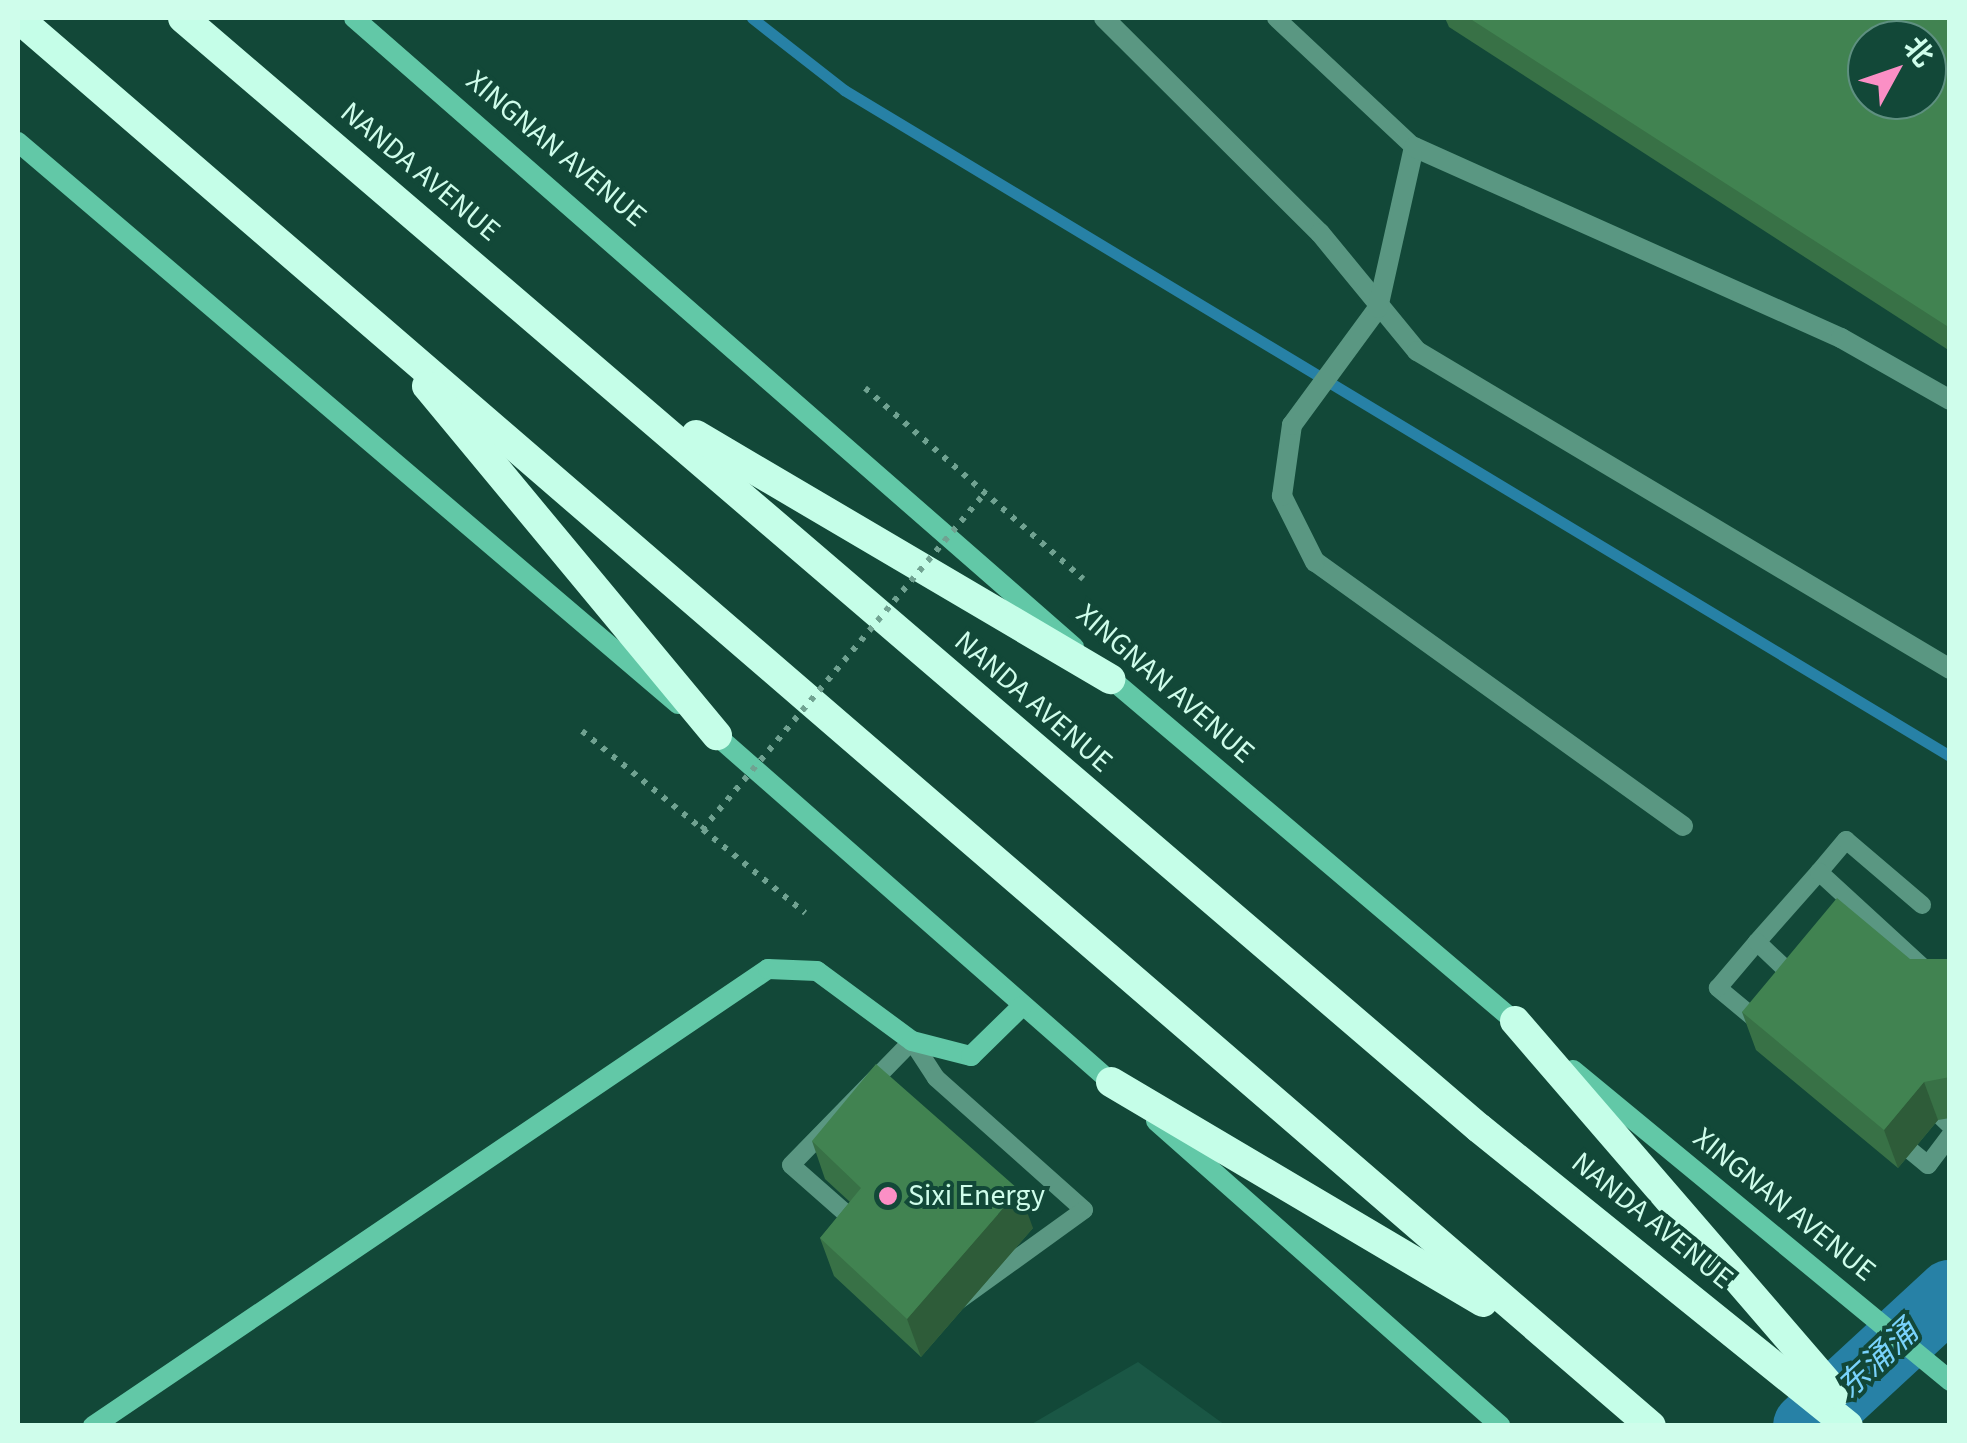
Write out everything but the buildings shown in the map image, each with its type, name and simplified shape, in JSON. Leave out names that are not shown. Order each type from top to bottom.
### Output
[{"type":"highway","points":[[18,18],[368,315],[1651,1426]]},
{"type":"highway","name":"NANDA AVENUE","points":[[182,18],[633,398],[1420,1077],[1848,1426]]},
{"type":"highway","points":[[368,315],[717,735]]},
{"type":"highway","points":[[633,398],[1110,678]]},
{"type":"highway","points":[[1515,1021],[1864,1426]]},
{"type":"highway","points":[[1111,1082],[1547,1339]]},
{"type":"main road","name":"XINGNAN AVENUE","points":[[354,18],[612,234],[1110,678],[1515,1021],[1950,1380]]},
{"type":"main road","points":[[18,142],[717,735],[1501,1426]]},
{"type":"main road","points":[[93,1426],[768,969],[817,971],[912,1041],[971,1056],[1022,1006]]},
{"type":"street","points":[[1104,18],[1320,234],[1416,351],[1950,669]]},
{"type":"street","points":[[1683,826],[1316,562],[1282,496],[1292,425],[1378,308],[1414,147],[1841,338],[1950,400]]},
{"type":"lane","points":[[1276,18],[1414,147]]},
{"type":"lane","points":[[1778,1038],[1718,988],[1846,840],[1922,906]]},
{"type":"lane","points":[[1819,872],[1931,968],[1936,1004]]},
{"type":"lane","points":[[1757,942],[1812,994]]},
{"type":"lane","points":[[912,1041],[936,1078],[1084,1210],[1002,1261],[952,1306],[861,1234],[791,1166],[844,1125],[912,1041]]},
{"type":"lane","points":[[1908,1086],[1950,1125]]},
{"type":"lane","points":[[1883,1127],[1928,1165],[1950,1136]]},
{"type":"path","points":[[864,388],[1083,578]]},
{"type":"path","points":[[702,830],[986,492]]},
{"type":"path","points":[[582,731],[804,913]]},
{"type":"shaded area","points":[[1138,1362],[1225,1425],[1030,1425]]},
{"type":"waterway","points":[[752,18],[844,90],[1950,756]]},
{"type":"waterway","name":"东涌涌","points":[[1807,1426],[1950,1294]]},
{"type":"place","name":"Sixi Energy","points":[[888,1196]]}]
